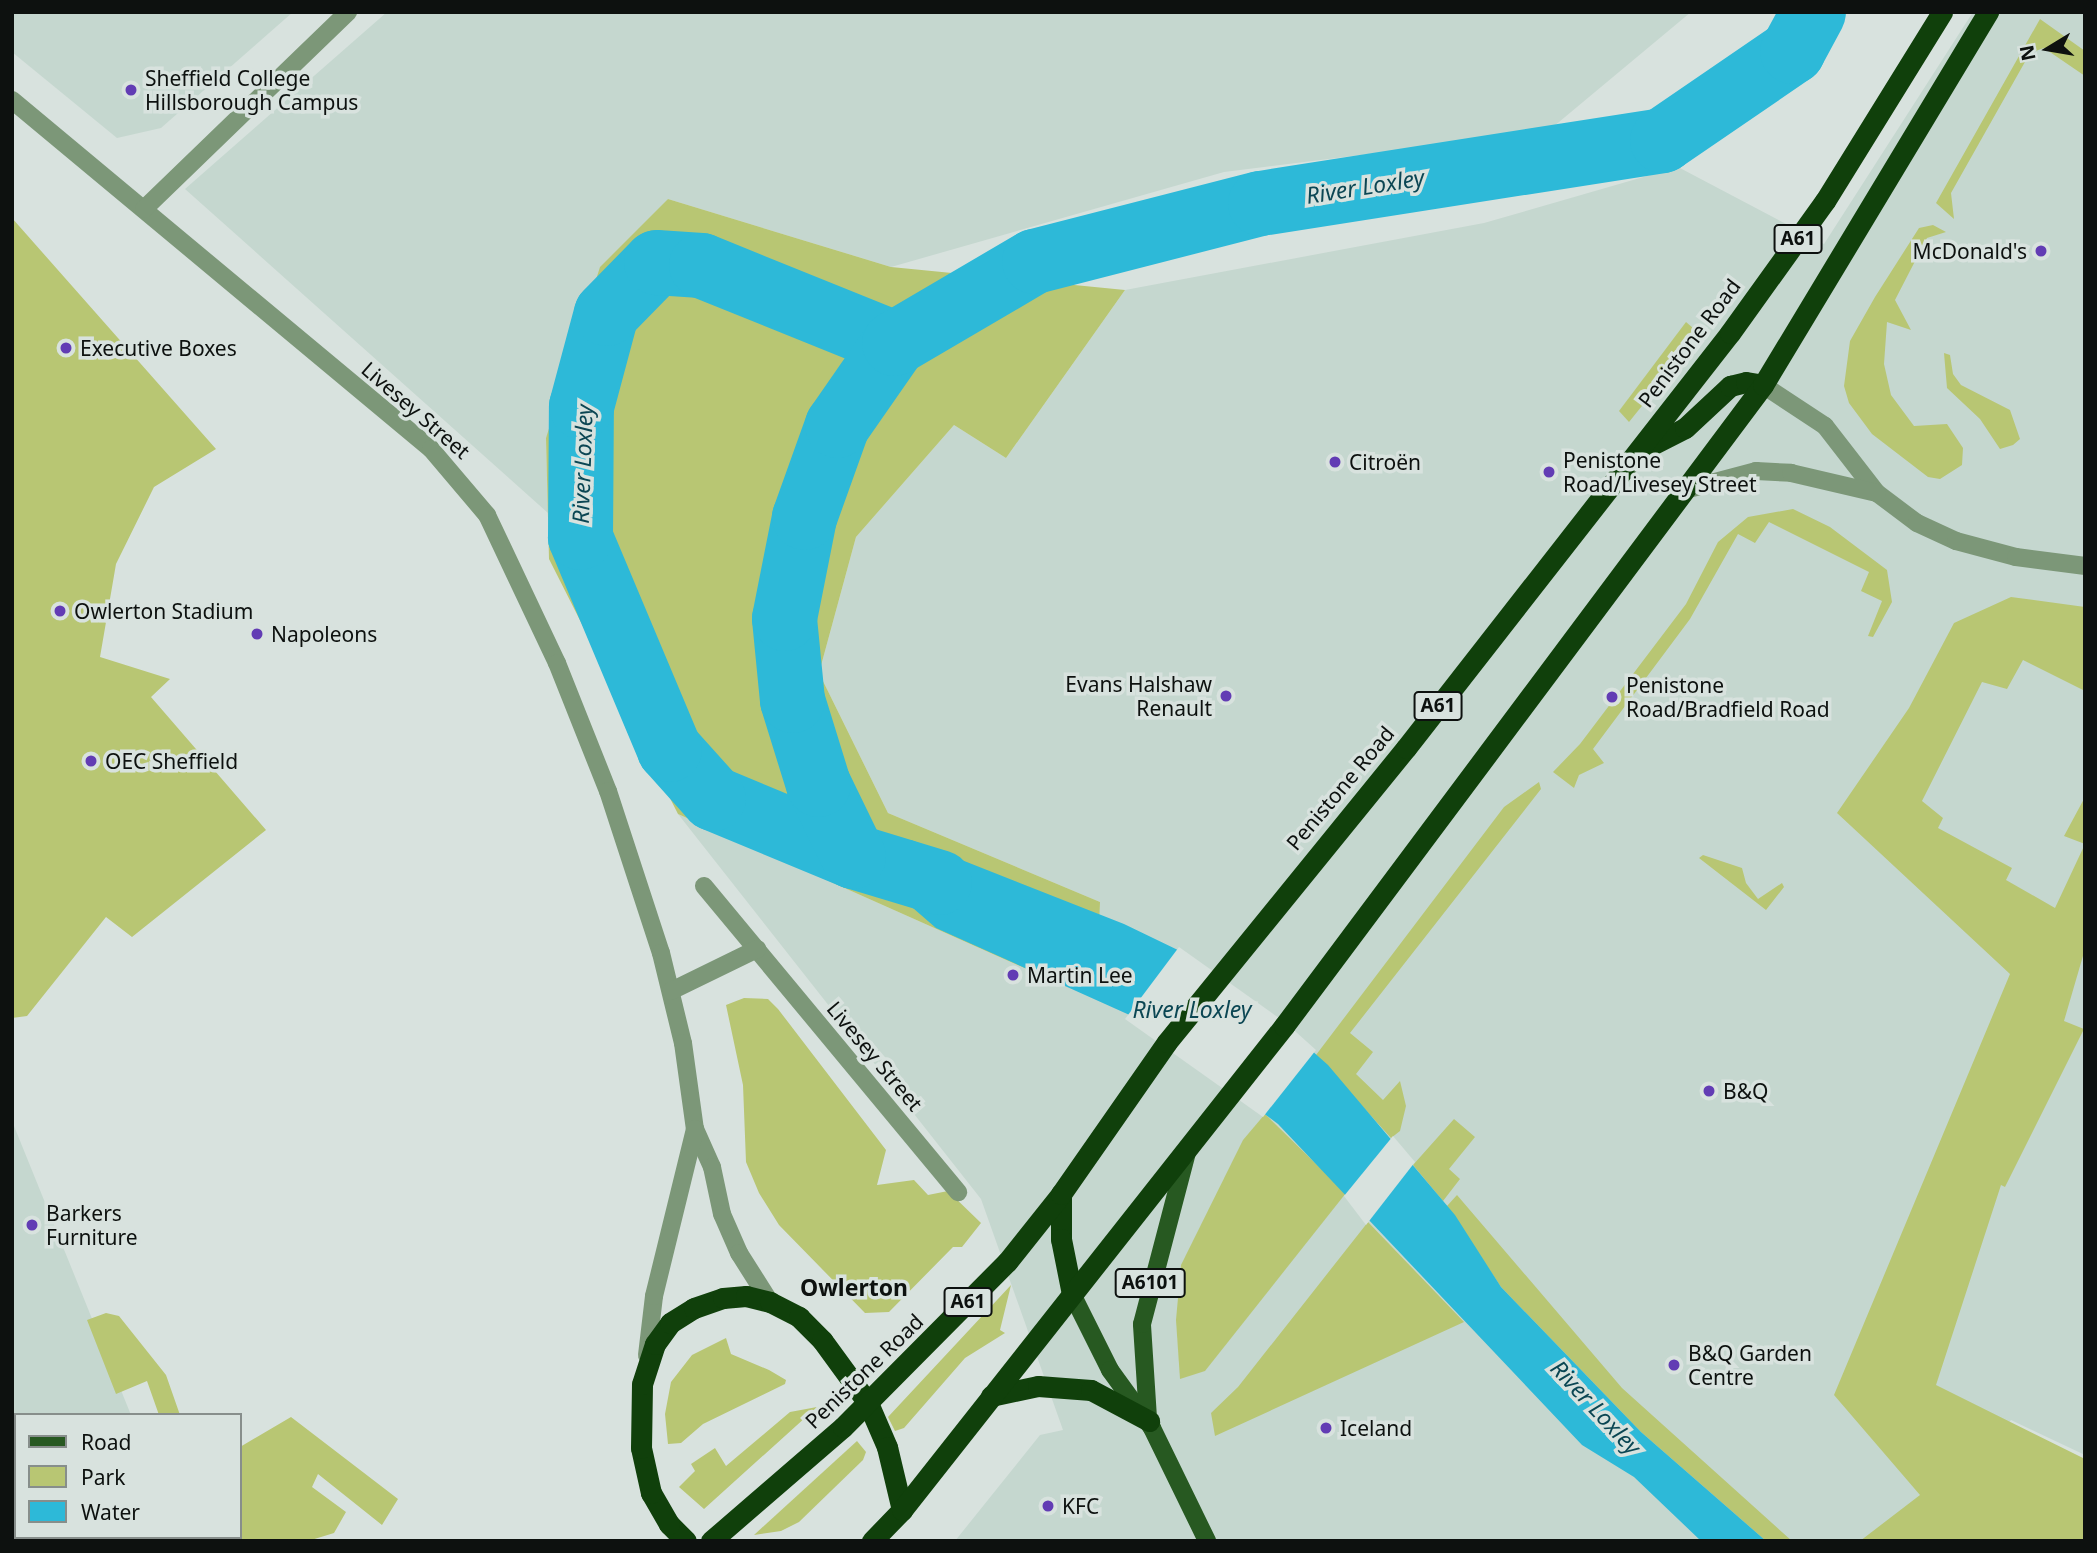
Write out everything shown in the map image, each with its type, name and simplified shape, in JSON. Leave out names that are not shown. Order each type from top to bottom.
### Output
[{"type":"highway","name":"Penistone Road","points":[[711,1541],[868,1403],[1007,1262],[1061,1194],[1167,1042],[1406,748],[1637,453],[1825,201],[1942,12]]},
{"type":"highway","name":"A61","points":[[872,1541],[902,1510],[1284,1026],[1763,386],[1988,12]]},
{"type":"highway","points":[[1637,453],[1685,428],[1730,386],[1746,382],[1763,386]]},
{"type":"highway","points":[[1061,1194],[1061,1240],[1072,1294]]},
{"type":"highway","points":[[686,1541],[669,1524],[650,1493],[640,1448],[645,1365],[670,1323],[694,1308],[746,1296],[770,1302],[799,1317],[822,1340],[868,1403],[887,1447],[902,1510]]},
{"type":"highway","points":[[991,1396],[1038,1386],[1091,1390],[1149,1422]]},
{"type":"main road","name":"A6101","points":[[1149,1422],[1142,1324],[1187,1148]]},
{"type":"main road","points":[[1072,1294],[1110,1370],[1149,1422],[1207,1541]]},
{"type":"street","points":[[144,209],[348,12]]},
{"type":"street","name":"Livesey Street","points":[[12,100],[431,449],[487,515],[585,729],[631,857],[671,991],[695,1129],[712,1167],[731,1237],[770,1302]]},
{"type":"street","points":[[1763,386],[1825,426],[1877,493],[1917,523],[1956,541],[2016,557],[2085,566]]},
{"type":"street","points":[[1682,491],[1756,471],[1791,473],[1877,493]]},
{"type":"street","name":"Livesey Street","points":[[704,886],[958,1192]]},
{"type":"street","points":[[671,991],[757,949]]},
{"type":"street","name":"Livesey Street","points":[[645,1365],[654,1296],[695,1129]]},
{"type":"shaded area","name":"Sheffield College Hillsborough Campus","points":[[12,12],[293,12],[161,128],[117,138],[12,52]]},
{"type":"shaded area","points":[[387,12],[1691,12],[1547,132],[1224,172],[891,267],[668,199],[546,438],[548,513],[185,189]]},
{"type":"shaded area","points":[[1973,12],[2085,12],[2085,1455],[2011,1420],[1908,1541],[955,1541],[1040,1435],[1063,1430],[981,1199],[678,814],[1049,979],[1100,902],[888,813],[819,673],[856,537],[954,425],[1006,458],[1125,290],[1484,223],[1678,167],[1824,244]]},
{"type":"shaded area","name":"Barkers Furniture","points":[[12,1121],[130,1413],[14,1413],[14,1539],[180,1541],[12,1541]]},
{"type":"green space","points":[[2040,19],[2085,51],[2085,76],[2044,48],[2030,53],[1951,193],[1954,219],[1936,203]]},
{"type":"green space","points":[[668,199],[891,267],[1125,290],[1006,458],[954,425],[856,537],[819,673],[888,813],[1100,902],[1097,969],[1049,979],[678,814],[549,559],[546,438],[600,267]]},
{"type":"green space","name":"Owlerton Stadium","points":[[12,218],[216,449],[154,487],[116,564],[100,657],[170,679],[151,697],[266,830],[132,937],[106,917],[27,1016],[12,1018]]},
{"type":"green space","points":[[1933,225],[1946,232],[1927,238],[1895,300],[1911,330],[1887,322],[1884,364],[1891,395],[1914,426],[1947,424],[1963,448],[1962,465],[1940,479],[1928,477],[1872,434],[1849,403],[1844,386],[1850,341],[1919,228]]},
{"type":"green space","points":[[1686,322],[1700,334],[1629,422],[1619,411]]},
{"type":"green space","points":[[1944,353],[1950,355],[1953,374],[1961,385],[2010,410],[2020,439],[2013,445],[2000,449],[1980,419],[1947,388]]},
{"type":"green space","points":[[1793,509],[1830,527],[1887,570],[1892,602],[1873,637],[1868,636],[1882,601],[1861,591],[1869,572],[1769,522],[1755,543],[1738,534],[1690,619],[1593,749],[1604,763],[1579,775],[1574,788],[1553,772],[1580,744],[1686,604],[1718,542],[1748,517]]},
{"type":"green space","points":[[2011,597],[2085,607],[2085,691],[2023,660],[2007,689],[1982,682],[1922,801],[1943,818],[1938,828],[2012,868],[2006,880],[2055,908],[2085,844],[2085,949],[2064,1021],[2084,1029],[2005,1187],[2001,1185],[1936,1385],[2085,1459],[2085,1541],[1860,1541],[1920,1495],[1834,1395],[2010,974],[1837,813],[1909,708],[1954,623]]},
{"type":"green space","points":[[1539,782],[1541,789],[1350,1033],[1373,1052],[1356,1074],[1383,1100],[1400,1081],[1406,1106],[1400,1131],[1391,1138],[1316,1055],[1504,807]]},
{"type":"green space","points":[[2085,797],[2085,844],[2064,836]]},
{"type":"green space","points":[[1703,855],[1742,868],[1746,883],[1758,899],[1782,883],[1784,887],[1766,910],[1699,858]]},
{"type":"green space","points":[[744,998],[768,999],[778,1009],[886,1150],[877,1185],[914,1180],[928,1195],[948,1191],[981,1223],[962,1247],[953,1247],[889,1312],[865,1313],[779,1225],[759,1193],[746,1162],[743,1085],[726,1005]]},
{"type":"green space","points":[[1265,1114],[1346,1193],[1205,1371],[1180,1379],[1176,1320],[1181,1265],[1243,1140]]},
{"type":"green space","points":[[1454,1119],[1475,1137],[1449,1169],[1460,1179],[1443,1201],[1413,1165]]},
{"type":"green space","points":[[1457,1195],[1622,1388],[1792,1541],[1766,1541],[1641,1432],[1501,1287],[1447,1206]]},
{"type":"green space","points":[[1368,1222],[1464,1322],[1215,1436],[1211,1413],[1238,1387]]},
{"type":"green space","points":[[1011,1285],[1000,1330],[1005,1333],[965,1358],[904,1428],[895,1431],[888,1417]]},
{"type":"green space","points":[[106,1313],[119,1316],[166,1375],[179,1413],[158,1413],[147,1381],[116,1394],[87,1320]]},
{"type":"green space","points":[[726,1338],[731,1354],[769,1370],[786,1380],[785,1384],[703,1424],[681,1443],[668,1444],[665,1414],[671,1382],[692,1355]]},
{"type":"green space","points":[[817,1407],[704,1509],[679,1487],[695,1471],[691,1464],[715,1448],[726,1466],[790,1412]]},
{"type":"green space","points":[[291,1417],[398,1499],[382,1525],[318,1474],[312,1487],[346,1512],[334,1533],[308,1541],[196,1541],[242,1539],[242,1446]]},
{"type":"green space","points":[[857,1441],[866,1452],[863,1460],[799,1522],[781,1531],[754,1535]]},
{"type":"water","points":[[911,840],[1124,924],[1182,952],[1284,1026],[1328,1065],[1455,1215],[1501,1287],[1641,1432],[1766,1541],[1701,1541],[1634,1477],[1582,1445],[1278,1124],[1134,1017],[936,928],[853,856]]},
{"type":"pier","points":[[1179,947],[1286,1023],[1316,1050],[1263,1117],[1125,1019]]},
{"type":"pier","points":[[1393,1136],[1415,1162],[1366,1225],[1344,1196]]},
{"type":"waterway","name":"River Loxley","points":[[939,882],[853,856],[818,784],[792,700],[784,618],[804,517],[837,425],[894,343],[1034,261],[1260,203],[1662,140],[1792,51],[1813,12]]},
{"type":"waterway","name":"River Loxley","points":[[853,856],[713,798],[669,749],[580,537],[581,406],[606,313],[656,262],[701,265],[894,343]]},
{"type":"place","name":"Sheffield College Hillsborough Campus","points":[[131,90]]},
{"type":"place","name":"McDonald's","points":[[2041,251]]},
{"type":"place","name":"Executive Boxes","points":[[66,348]]},
{"type":"place","name":"Citroën","points":[[1335,462]]},
{"type":"place","name":"Penistone Road/Livesey Street","points":[[1549,472]]},
{"type":"place","name":"Owlerton Stadium","points":[[60,611]]},
{"type":"place","name":"Napoleons","points":[[257,634]]},
{"type":"place","name":"Evans Halshaw Renault","points":[[1226,696]]},
{"type":"place","name":"Penistone Road/Bradfield Road","points":[[1612,697]]},
{"type":"place","name":"OEC Sheffield","points":[[91,761]]},
{"type":"place","name":"Martin Lee","points":[[1013,975]]},
{"type":"place","name":"B&Q","points":[[1709,1091]]},
{"type":"place","name":"Barkers Furniture","points":[[32,1225]]},
{"type":"place","name":"B&Q Garden Centre","points":[[1674,1365]]},
{"type":"place","name":"Iceland","points":[[1326,1428]]},
{"type":"place","name":"KFC","points":[[1048,1506]]},
{"type":"district","name":"Owlerton","points":[[854,1287]]}]
